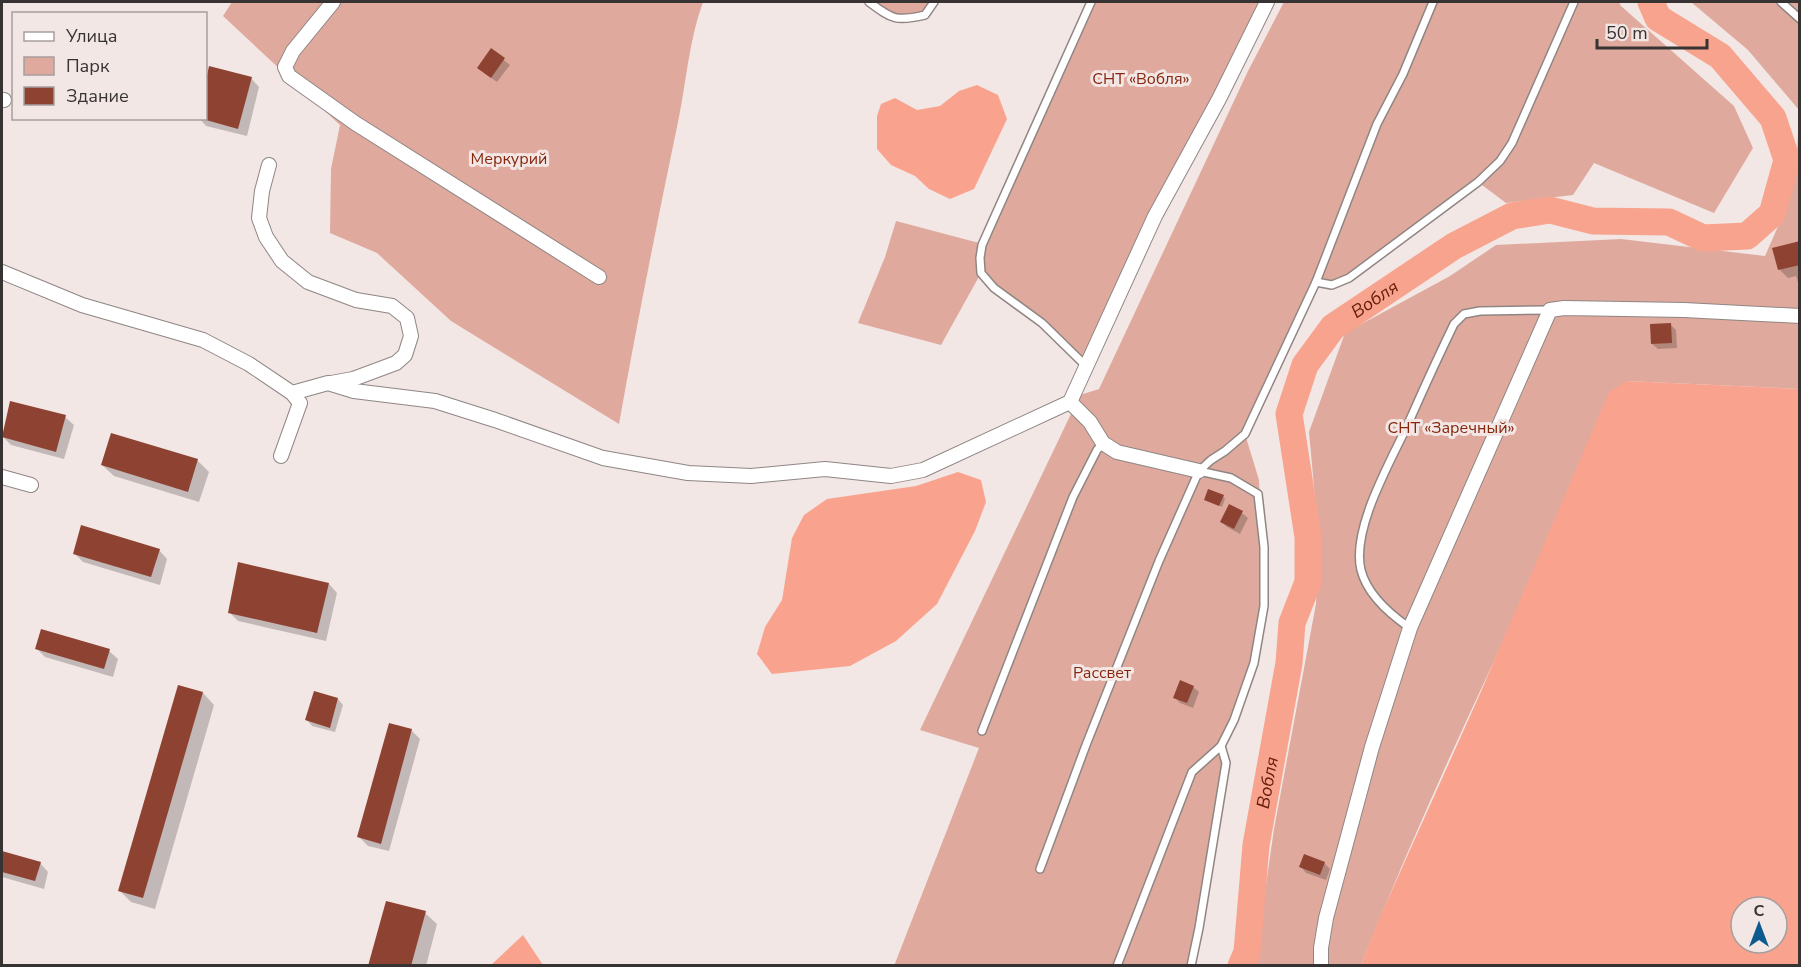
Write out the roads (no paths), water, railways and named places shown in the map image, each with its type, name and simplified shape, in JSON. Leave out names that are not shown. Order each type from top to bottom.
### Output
[{"type":"street","points":[[333,2],[293,51],[285,67],[289,76],[355,123],[600,276]]},
{"type":"street","points":[[328,383],[354,391],[435,401],[603,458],[688,473],[752,476],[825,469],[891,476],[922,470],[1070,402],[1155,216],[1219,99],[1267,2]]},
{"type":"street","points":[[269,165],[262,191],[259,218],[266,237],[282,261],[308,282],[356,300],[392,306],[407,318],[411,336],[405,355],[396,363],[353,379],[292,393]]},
{"type":"street","points":[[2,272],[82,305],[203,340],[249,364],[292,393],[300,403],[280,456]]},
{"type":"street","points":[[1321,966],[1321,948],[1329,906],[1372,747],[1410,628],[1550,310],[1564,308],[1673,310],[1800,316]]},
{"type":"street","points":[[1070,402],[1089,422],[1103,443],[1117,452],[1199,471]]},
{"type":"street","points":[[2,477],[31,485]]},
{"type":"lane","points":[[869,2],[887,14],[903,20],[925,15],[934,2]]},
{"type":"lane","points":[[1086,366],[1042,323],[994,288],[981,273],[980,258],[982,245],[1091,2]]},
{"type":"lane","points":[[1040,869],[1159,561],[1199,471],[1245,434],[1316,282],[1377,124],[1403,74],[1433,2]]},
{"type":"lane","points":[[1316,282],[1332,285],[1349,278],[1478,182],[1500,161],[1512,143],[1574,2]]},
{"type":"lane","points":[[1781,2],[1800,19]]},
{"type":"lane","points":[[1410,628],[1396,618],[1373,594],[1361,572],[1359,554],[1362,533],[1376,492],[1454,324],[1464,314],[1480,311],[1550,310]]},
{"type":"lane","points":[[982,731],[1072,497],[1103,443]]},
{"type":"lane","points":[[1117,966],[1192,772],[1221,746],[1234,720],[1254,663],[1263,606],[1264,547],[1258,494],[1231,478],[1199,471]]},
{"type":"lane","points":[[1191,966],[1226,763],[1221,746]]},
{"type":"waterway","name":"Вобля","points":[[1241,966],[1247,952],[1256,845],[1289,663],[1292,623],[1308,582],[1308,537],[1289,414],[1305,365],[1333,327],[1454,246],[1512,216],[1550,210],[1593,221],[1669,222],[1703,238],[1747,236],[1772,214],[1787,160],[1773,118],[1720,56],[1658,18],[1651,2]]},
{"type":"park label","name":"СНТ «Вобля»","points":[[1141,79]]},
{"type":"park label","name":"Меркурий","points":[[509,159]]},
{"type":"park label","name":"СНТ «Заречный»","points":[[1451,428]]},
{"type":"park label","name":"Рассвет","points":[[1102,673]]}]
